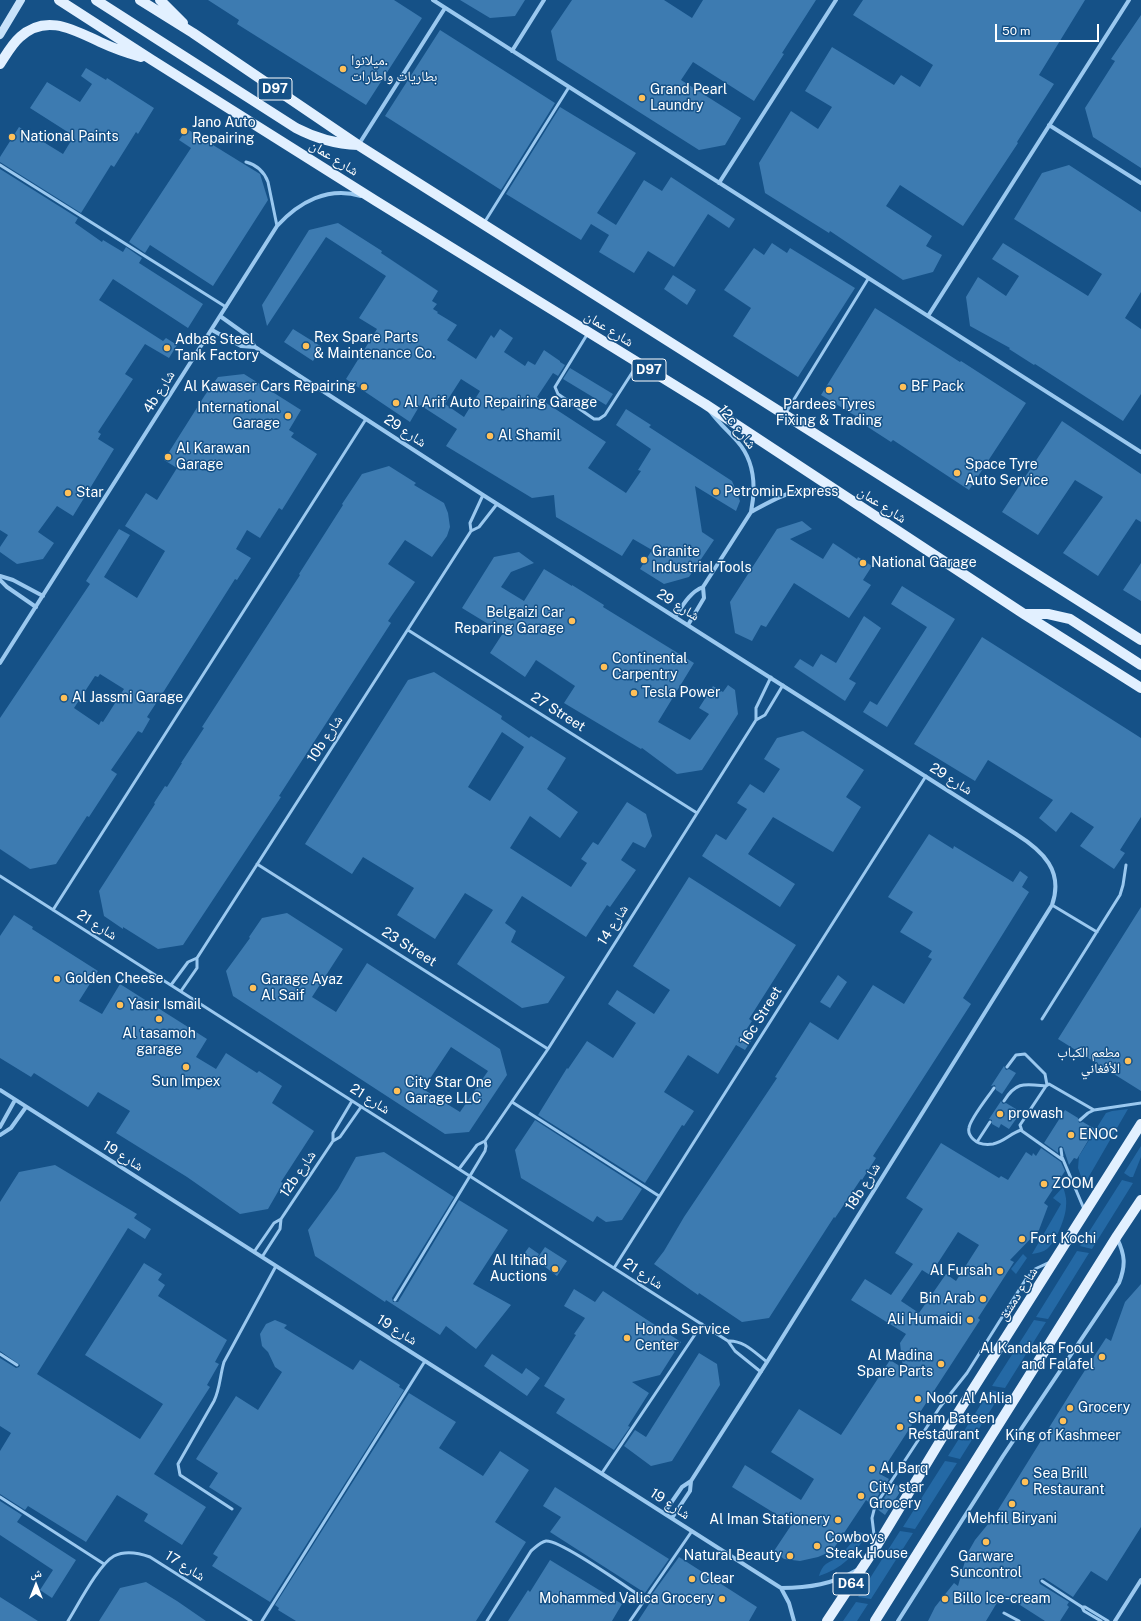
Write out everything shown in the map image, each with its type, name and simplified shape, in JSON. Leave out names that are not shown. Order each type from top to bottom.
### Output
[{"type":"main road","points":[[0,35],[21,0]]},
{"type":"main road","name":"شارع عمان","points":[[59,0],[376,201],[705,404],[1024,614],[1141,688]]},
{"type":"main road","points":[[96,0],[296,128],[322,140],[339,144],[358,145]]},
{"type":"main road","name":"شارع عمان","points":[[140,0],[193,33],[358,145],[1141,640]]},
{"type":"main road","points":[[160,0],[193,33]]},
{"type":"main road","points":[[0,64],[12,45],[21,36],[37,27],[55,25],[72,29],[120,50],[152,60]]},
{"type":"main road","points":[[1024,614],[1048,614],[1070,619],[1141,665]]},
{"type":"main road","name":"شارع دمشق","points":[[827,1621],[876,1547],[942,1438],[1057,1259],[1141,1124]]},
{"type":"main road","name":"D64","points":[[875,1621],[1141,1200]]},
{"type":"street","points":[[512,51],[544,0]]},
{"type":"street","points":[[719,183],[836,0]]},
{"type":"street","points":[[928,316],[1128,0]]},
{"type":"street","points":[[436,1],[868,279],[1141,452]]},
{"type":"street","points":[[358,145],[445,8]]},
{"type":"street","points":[[1049,126],[1141,183]]},
{"type":"street","name":"4b شارع","points":[[0,663],[277,226],[290,213],[300,206],[322,196],[340,194],[358,196],[376,201]]},
{"type":"street","name":"شارع 29","points":[[220,316],[248,336],[255,346],[366,419],[1016,834],[1040,853],[1052,868],[1055,877],[1056,890],[1052,905]]},
{"type":"street","name":"شارع 29","points":[[212,330],[241,346],[255,346]]},
{"type":"street","name":"12c شارع","points":[[676,617],[691,594],[703,587],[751,512],[754,477],[749,459],[738,441],[721,425],[705,404]]},
{"type":"street","name":"12c شارع","points":[[751,512],[780,496],[799,490],[818,489],[837,492]]},
{"type":"street","points":[[0,576],[13,580],[43,596]]},
{"type":"street","points":[[0,580],[7,587],[36,607]]},
{"type":"street","name":"12c شارع","points":[[688,625],[702,602],[704,595],[703,587]]},
{"type":"street","name":"18b شارع","points":[[672,1518],[690,1491],[691,1481],[761,1372],[1052,905]]},
{"type":"street","name":"شارع 19","points":[[0,1090],[781,1588]]},
{"type":"street","points":[[0,1126],[16,1100]]},
{"type":"street","points":[[0,1135],[11,1128],[26,1107]]},
{"type":"street","points":[[898,1621],[1003,1456],[1119,1283],[1123,1274],[1124,1256],[1117,1236]]},
{"type":"street","name":"18b شارع","points":[[664,1513],[682,1486],[691,1481]]},
{"type":"street","points":[[794,1621],[789,1603],[781,1588],[815,1586],[832,1582],[848,1576],[862,1567]]},
{"type":"street","points":[[1115,1621],[1141,1580]]},
{"type":"lane","points":[[483,224],[569,87]]},
{"type":"lane","points":[[246,162],[257,166],[265,175],[268,182],[277,226]]},
{"type":"lane","points":[[0,166],[226,307]]},
{"type":"lane","points":[[785,415],[868,279]]},
{"type":"lane","points":[[588,333],[555,387],[558,394],[594,419],[599,419],[605,415],[638,364]]},
{"type":"lane","points":[[53,910],[366,419]]},
{"type":"lane","name":"10b شارع","points":[[471,531],[470,523],[483,494]]},
{"type":"lane","name":"10b شارع","points":[[181,991],[197,968],[197,958],[471,531],[479,527],[498,504]]},
{"type":"lane","name":"27 Street","points":[[408,630],[696,813]]},
{"type":"lane","name":"شارع 14","points":[[756,720],[756,708],[771,677]]},
{"type":"lane","name":"شارع 14","points":[[459,1169],[477,1145],[485,1141],[548,1049],[756,720],[765,715],[783,685]]},
{"type":"lane","name":"16c Street","points":[[614,1268],[926,776]]},
{"type":"lane","name":"23 Street","points":[[257,864],[548,1049]]},
{"type":"lane","points":[[1042,1019],[1120,895],[1124,885],[1126,865]]},
{"type":"lane","name":"شارع 21","points":[[0,876],[702,1324],[728,1341],[734,1351],[761,1372]]},
{"type":"lane","points":[[1052,905],[1097,932]]},
{"type":"lane","name":"10b شارع","points":[[171,985],[188,962],[197,958]]},
{"type":"lane","points":[[1007,1067],[1016,1055],[1025,1054],[1045,1074],[1047,1085],[1020,1125],[1021,1130],[1063,1160]]},
{"type":"lane","points":[[1004,1101],[1009,1093],[1017,1086],[1027,1084],[1052,1085],[1094,1110]]},
{"type":"lane","points":[[994,1088],[970,1123],[969,1128],[971,1137],[977,1142],[994,1144],[1021,1130]]},
{"type":"lane","name":"12b شارع","points":[[333,1141],[333,1133],[352,1101]]},
{"type":"lane","points":[[512,1102],[659,1196]]},
{"type":"lane","points":[[1080,1120],[1094,1110],[1141,1103]]},
{"type":"lane","name":"12b شارع","points":[[254,1252],[274,1223],[281,1219],[333,1141],[341,1135],[361,1107]]},
{"type":"lane","points":[[977,1142],[990,1122]]},
{"type":"lane","name":"شارع 14","points":[[395,1300],[485,1151],[485,1141]]},
{"type":"lane","points":[[1061,1149],[1063,1160],[1086,1213]]},
{"type":"lane","name":"12b شارع","points":[[262,1257],[280,1229],[281,1219]]},
{"type":"lane","points":[[876,1547],[872,1524],[872,1513],[875,1506],[940,1407],[967,1373],[1026,1279],[1039,1267],[1057,1259]]},
{"type":"lane","points":[[232,1509],[180,1475],[178,1464],[214,1401],[218,1391],[220,1375],[224,1362],[276,1266]]},
{"type":"lane","points":[[602,1473],[702,1324]]},
{"type":"lane","name":"شارع 21","points":[[728,1341],[744,1344],[767,1362]]},
{"type":"lane","points":[[0,1354],[17,1365]]},
{"type":"lane","points":[[262,1621],[425,1361]]},
{"type":"lane","points":[[0,1497],[104,1564],[68,1621]]},
{"type":"lane","points":[[630,1621],[692,1531]]},
{"type":"lane","points":[[486,1621],[531,1551],[540,1543],[548,1541],[564,1546],[645,1599]]},
{"type":"lane","name":"شارع 17","points":[[104,1564],[114,1556],[126,1553],[138,1553],[150,1557],[251,1621]]},
{"type":"lane","points":[[1042,1581],[1082,1607],[1085,1607],[1108,1621]]},
{"type":"lane","points":[[1082,1607],[1084,1611],[1101,1621]]},
{"type":"lane","points":[[1004,1613],[1019,1621]]},
{"type":"shaded area","points":[[1128,1109],[1084,1185],[1078,1168],[1079,1156],[1106,1113]]},
{"type":"shaded area","points":[[1141,1146],[1141,1157],[1133,1177],[1130,1177],[1124,1173]]},
{"type":"shaded area","points":[[1122,1180],[1133,1183],[1092,1249],[1080,1246]]},
{"type":"shaded area","points":[[1063,1187],[1066,1196],[1066,1211],[1060,1229],[1054,1241],[1047,1249],[1032,1254],[1061,1204],[1053,1198]]},
{"type":"shaded area","points":[[1077,1251],[1089,1253],[1048,1319],[1036,1317]]},
{"type":"shaded area","points":[[1023,1254],[1027,1258],[1016,1274],[1011,1269]]},
{"type":"shaded area","points":[[1034,1320],[1046,1322],[1005,1388],[992,1386]]},
{"type":"shaded area","points":[[990,1390],[1002,1392],[960,1459],[948,1456]]},
{"type":"shaded area","points":[[945,1461],[957,1463],[915,1529],[903,1527]]},
{"type":"shaded area","points":[[900,1531],[913,1533],[871,1599],[858,1597]]},
{"type":"shaded area","points":[[858,1532],[866,1534],[853,1555],[841,1565],[819,1576],[823,1567],[843,1552]]},
{"type":"shaded area","points":[[856,1602],[868,1604],[857,1621],[843,1621]]},
{"type":"building","points":[[208,0],[394,0],[422,18],[366,105],[237,24],[239,20]]},
{"type":"building","points":[[460,0],[525,0],[515,16],[490,18]]},
{"type":"building","points":[[572,0],[664,0],[692,18],[703,0],[816,0],[782,53],[784,54],[754,101],[693,62],[681,80],[741,118],[725,145],[699,150],[557,60],[551,31]]},
{"type":"building","points":[[863,0],[1085,0],[1039,75],[1054,84],[1017,142],[1018,143],[963,226],[900,185],[886,206],[932,236],[926,246],[942,255],[933,272],[903,280],[830,231],[829,233],[765,193],[759,163],[791,111],[818,129],[832,107],[805,91],[832,47],[894,85],[901,75],[920,87],[933,65],[853,15]]},
{"type":"building","points":[[1141,15],[1141,168],[1093,137],[1085,108],[1115,61],[1111,59]]},
{"type":"building","points":[[440,30],[555,103],[501,190],[385,116]]},
{"type":"building","points":[[86,68],[106,80],[107,78],[154,108],[138,134],[136,132],[114,167],[111,165],[81,213],[0,162],[0,157],[19,127],[63,154],[74,136],[30,108],[47,82],[80,102],[92,84],[81,76]]},
{"type":"building","points":[[560,107],[636,153],[597,213],[616,225],[644,180],[662,191],[671,177],[735,219],[729,228],[708,214],[674,267],[648,251],[634,273],[599,252],[609,235],[591,224],[581,240],[506,194]]},
{"type":"building","points":[[187,129],[260,174],[268,200],[213,286],[150,245],[145,253],[129,242],[191,148],[179,140]]},
{"type":"building","points":[[1069,165],[1141,212],[1141,292],[1125,318],[1141,329],[1141,394],[1123,421],[1035,364],[1034,365],[1009,349],[1010,348],[970,326],[966,297],[978,277],[1006,296],[1019,276],[992,259],[1003,243],[1088,296],[1102,274],[1014,219],[1042,173]]},
{"type":"building","points":[[0,169],[78,218],[75,223],[102,242],[103,240],[123,252],[126,247],[142,258],[139,263],[203,304],[188,328],[113,279],[99,300],[163,341],[166,338],[177,345],[169,358],[145,344],[125,374],[133,379],[98,432],[101,434],[98,439],[114,449],[73,516],[57,506],[38,532],[54,543],[43,559],[17,564],[0,552],[0,547],[8,535],[0,530]]},
{"type":"building","points":[[338,223],[382,251],[381,253],[438,291],[432,301],[437,304],[433,309],[457,325],[447,340],[476,359],[491,335],[494,338],[500,329],[513,338],[504,352],[525,366],[528,361],[535,365],[544,350],[565,365],[558,376],[553,373],[537,397],[606,442],[588,468],[626,493],[641,471],[638,470],[651,449],[616,425],[626,409],[651,425],[649,427],[732,481],[740,501],[736,511],[695,486],[702,532],[714,540],[689,577],[664,584],[640,569],[652,550],[633,539],[622,556],[556,517],[554,495],[532,498],[446,446],[457,429],[420,405],[410,422],[346,379],[377,329],[359,318],[386,276],[326,237],[267,326],[262,305],[309,230]],"holes":[[[461,379],[480,391],[464,417],[445,404]]]},
{"type":"building","points":[[772,243],[787,253],[790,248],[855,288],[798,377],[733,336],[751,308],[724,290],[754,248],[764,255]]},
{"type":"building","points":[[673,275],[696,290],[687,305],[664,289]]},
{"type":"building","points":[[875,308],[1026,403],[969,490],[893,440],[891,442],[857,420],[859,418],[821,395]]},
{"type":"building","points":[[293,329],[322,347],[313,361],[284,342]]},
{"type":"building","points":[[570,368],[613,394],[606,405],[563,379]]},
{"type":"building","points":[[244,374],[301,410],[289,430],[294,433],[291,437],[317,454],[282,510],[279,508],[260,538],[247,530],[236,549],[251,558],[237,580],[235,579],[147,717],[150,719],[142,733],[138,731],[111,770],[117,774],[89,817],[87,816],[56,864],[30,869],[0,849],[0,718],[90,584],[86,581],[119,529],[130,535],[104,577],[137,598],[165,551],[125,526],[146,493],[157,500],[177,468],[164,460],[218,377]],"holes":[[[100,674],[124,689],[103,722],[101,721],[99,725],[74,708],[95,676],[98,677]]]},
{"type":"building","points":[[1062,421],[1141,474],[1141,522],[1136,519],[1098,576],[1063,553],[1103,497],[1075,480],[1038,535],[1002,512]]},
{"type":"building","points":[[389,466],[416,483],[414,485],[444,503],[448,513],[450,527],[447,536],[432,557],[405,540],[388,564],[415,582],[388,621],[391,623],[279,796],[281,797],[183,945],[158,949],[104,916],[99,891],[165,786],[167,787],[204,728],[202,727],[300,575],[299,574],[362,474]]},
{"type":"building","points":[[802,521],[812,529],[790,539],[823,559],[833,543],[857,559],[858,557],[872,566],[863,580],[871,585],[849,618],[794,583],[766,627],[761,625],[752,641],[735,633],[730,602],[777,529]]},
{"type":"building","points":[[519,552],[534,563],[511,572],[501,587],[524,601],[544,569],[604,605],[603,607],[694,663],[658,722],[690,740],[709,714],[699,708],[713,686],[723,692],[728,685],[735,690],[738,714],[702,770],[677,774],[642,748],[641,749],[564,703],[575,686],[536,660],[525,677],[490,653],[503,633],[462,608],[494,557]]},
{"type":"building","points":[[1141,563],[1141,601],[1123,590]]},
{"type":"building","points":[[902,586],[955,619],[887,727],[863,712],[870,701],[877,705],[927,627],[891,604]]},
{"type":"building","points":[[864,616],[881,628],[849,679],[856,683],[845,701],[794,667],[800,659],[813,667],[821,654],[836,663]]},
{"type":"building","points":[[982,637],[1141,738],[1141,817],[1120,850],[1125,853],[1114,869],[1080,846],[1094,827],[1071,812],[1056,832],[1039,818],[1053,800],[988,760],[975,781],[914,744]]},
{"type":"building","points":[[434,672],[502,716],[501,719],[529,738],[531,736],[566,758],[547,789],[578,812],[560,838],[530,816],[510,848],[571,887],[587,863],[581,859],[593,842],[598,845],[627,802],[646,814],[652,836],[645,848],[633,842],[621,860],[636,870],[610,907],[607,905],[586,937],[522,896],[505,923],[516,931],[511,942],[565,977],[548,1003],[522,1008],[457,964],[493,910],[465,893],[435,939],[397,915],[414,888],[363,857],[352,874],[305,844],[408,680]],"holes":[[[502,732],[524,747],[490,801],[468,787]]]},
{"type":"building","points":[[803,731],[864,770],[846,797],[861,807],[833,852],[773,817],[748,854],[795,884],[780,907],[702,856],[716,834],[726,840],[747,809],[737,803],[750,784],[764,793],[780,769],[764,759],[777,738]]},
{"type":"building","points":[[929,834],[953,849],[954,846],[1013,882],[1020,871],[1028,877],[1022,887],[1029,892],[963,998],[971,1004],[873,1156],[876,1158],[862,1180],[861,1179],[835,1218],[834,1217],[769,1318],[742,1322],[699,1293],[698,1295],[654,1264],[777,1078],[775,1077],[810,1022],[838,1040],[873,985],[904,1004],[932,959],[928,957],[932,951],[900,932],[913,912],[888,897]]},
{"type":"building","points":[[689,877],[796,945],[749,1019],[752,1021],[742,1036],[751,1041],[745,1050],[736,1045],[718,1074],[688,1055],[664,1092],[694,1111],[684,1126],[682,1125],[645,1183],[538,1115],[567,1068],[568,1069],[587,1041],[613,1058],[636,1023],[608,1004],[617,990],[654,1014],[670,990],[633,966]]},
{"type":"building","points":[[1141,907],[1141,1091],[1058,1039]]},
{"type":"building","points":[[287,913],[343,949],[312,997],[336,1012],[367,963],[500,1049],[507,1075],[469,1132],[445,1134],[233,996],[226,971],[250,938],[249,937],[262,918]],"holes":[[[451,1047],[488,1071],[460,1112],[423,1089]]]},
{"type":"building","points":[[14,915],[33,927],[32,929],[98,971],[79,1001],[102,1014],[120,984],[207,1039],[196,1057],[216,1069],[226,1053],[257,1073],[259,1071],[282,1086],[272,1103],[314,1131],[281,1182],[283,1183],[268,1209],[240,1214],[187,1177],[116,1133],[130,1111],[98,1092],[88,1107],[34,1073],[31,1077],[0,1058],[0,936]]},
{"type":"building","points":[[838,975],[847,982],[830,1008],[820,1002]]},
{"type":"building","points":[[1004,1066],[1006,1070],[1009,1069],[1016,1073],[1002,1094],[996,1090],[995,1085],[991,1086]]},
{"type":"building","points":[[1001,1101],[1003,1104],[1006,1103],[1021,1112],[1009,1129],[1001,1124],[999,1128],[992,1124],[992,1120],[989,1119]]},
{"type":"building","name":"ENOC","points":[[1065,1110],[1078,1118],[1079,1123],[1083,1122],[1095,1129],[1077,1159],[1074,1158],[1069,1165],[1063,1147],[1060,1146],[1058,1148],[1058,1153],[1044,1143]]},
{"type":"building","points":[[535,1120],[642,1189],[622,1220],[606,1222],[597,1216],[593,1222],[521,1178],[515,1150]]},
{"type":"building","points":[[941,1143],[999,1178],[1001,1176],[1008,1180],[1026,1152],[1032,1156],[1033,1153],[1036,1156],[1041,1148],[1061,1162],[1065,1171],[1044,1203],[1048,1206],[1039,1230],[1010,1260],[1014,1262],[978,1318],[980,1320],[880,1474],[889,1479],[872,1505],[866,1500],[832,1551],[818,1557],[800,1561],[784,1559],[774,1551],[792,1524],[732,1487],[745,1465],[801,1500],[814,1479],[771,1452],[799,1409],[841,1435],[890,1360],[903,1368],[900,1343],[906,1334],[851,1300],[865,1279],[891,1295],[913,1264],[895,1253],[923,1209],[906,1198]],"holes":[[[958,1232],[979,1245],[956,1281],[946,1274],[919,1313],[901,1301],[922,1270],[930,1275]]]},
{"type":"building","points":[[384,1152],[454,1197],[392,1298],[393,1302],[398,1302],[459,1200],[508,1230],[473,1284],[511,1305],[476,1349],[446,1326],[440,1335],[386,1300],[385,1302],[315,1256],[308,1230],[338,1189],[356,1157]]},
{"type":"building","points":[[55,1165],[137,1214],[134,1218],[151,1229],[145,1239],[128,1228],[37,1374],[140,1439],[163,1404],[85,1355],[144,1263],[162,1274],[158,1280],[165,1285],[158,1296],[227,1340],[215,1362],[219,1364],[207,1385],[210,1387],[154,1474],[206,1507],[182,1545],[144,1521],[148,1514],[117,1495],[86,1542],[28,1506],[25,1510],[0,1494],[0,1451],[11,1433],[0,1426],[0,1358],[16,1368],[20,1365],[0,1351],[0,1202],[19,1172]]},
{"type":"building","points":[[529,1247],[539,1254],[531,1266],[520,1259]]},
{"type":"building","name":"Al Itihad Auctions","points":[[545,1247],[567,1261],[557,1276],[536,1260]]},
{"type":"building","points":[[1141,1284],[1141,1527],[1107,1581],[1091,1571],[1073,1597],[1044,1578],[1040,1579],[1040,1584],[1069,1602],[1067,1605],[1069,1607],[1060,1621],[1045,1621],[1006,1596],[1005,1598],[1001,1596],[986,1621],[928,1621],[935,1607],[954,1583],[958,1586],[967,1554],[975,1540],[993,1518],[1106,1338],[1111,1341],[1125,1302]]},
{"type":"building","points":[[574,1289],[595,1302],[603,1291],[681,1342],[660,1375],[632,1382],[649,1393],[628,1426],[630,1427],[614,1450],[556,1413],[565,1399],[544,1386],[585,1318],[564,1306]]},
{"type":"building","points":[[275,1320],[287,1325],[284,1328],[353,1370],[360,1360],[400,1385],[399,1387],[404,1390],[270,1602],[212,1566],[218,1557],[213,1554],[242,1508],[209,1487],[218,1473],[196,1459],[236,1396],[258,1410],[282,1372],[275,1367],[268,1352],[262,1346],[260,1334],[266,1324]]},
{"type":"building","points":[[699,1353],[717,1364],[720,1385],[672,1461],[651,1466],[624,1446],[635,1430],[646,1437]]},
{"type":"building","points":[[492,1354],[522,1374],[526,1368],[540,1378],[527,1396],[484,1366]]},
{"type":"building","points":[[409,1393],[456,1422],[439,1448],[483,1476],[500,1451],[529,1470],[495,1522],[526,1542],[476,1621],[296,1621],[278,1610],[279,1608],[275,1605]]},
{"type":"building","points":[[894,1483],[902,1489],[885,1515],[877,1509]]},
{"type":"building","points":[[555,1487],[669,1559],[645,1593],[550,1532],[561,1517],[543,1506]]},
{"type":"building","points":[[0,1501],[22,1515],[17,1522],[76,1560],[52,1598],[40,1590],[53,1570],[0,1535]]},
{"type":"building","points":[[679,1557],[757,1607],[749,1621],[638,1621],[653,1598],[650,1597]]},
{"type":"building","points":[[550,1560],[622,1604],[612,1621],[508,1621],[528,1590],[530,1592]]},
{"type":"building","points":[[146,1582],[206,1621],[99,1621],[120,1588]]},
{"type":"building","points":[[0,1597],[38,1621],[0,1621]]},
{"type":"place","name":"ميلانوا. بطاريات واطارات","points":[[343,69]]},
{"type":"place","name":"Grand Pearl Laundry","points":[[642,98]]},
{"type":"place","name":"Jano Auto Repairing","points":[[184,131]]},
{"type":"place","name":"National Paints","points":[[12,137]]},
{"type":"place","name":"Rex Spare Parts & Maintenance Co.","points":[[306,346]]},
{"type":"place","name":"Adbas Steel Tank Factory","points":[[167,348]]},
{"type":"place","name":"Al Kawaser Cars Repairing","points":[[364,387]]},
{"type":"place","name":"BF Pack","points":[[903,387]]},
{"type":"place","name":"Pardees Tyres Fixing & Trading","points":[[829,390]]},
{"type":"place","name":"Al Arif Auto Repairing Garage","points":[[396,403]]},
{"type":"place","name":"International Garage","points":[[288,416]]},
{"type":"place","name":"Al Shamil","points":[[490,436]]},
{"type":"place","name":"Al Karawan Garage","points":[[168,457]]},
{"type":"place","name":"Space Tyre Auto Service","points":[[957,473]]},
{"type":"place","name":"Petromin Express","points":[[716,492]]},
{"type":"place","name":"Star","points":[[68,493]]},
{"type":"place","name":"Granite Industrial Tools","points":[[644,560]]},
{"type":"place","name":"National Garage","points":[[863,563]]},
{"type":"place","name":"Belgaizi Car Reparing Garage","points":[[572,621]]},
{"type":"place","name":"Continental Carpentry","points":[[604,667]]},
{"type":"place","name":"Tesla Power","points":[[634,693]]},
{"type":"place","name":"Al Jassmi Garage","points":[[64,698]]},
{"type":"place","name":"Golden Cheese","points":[[57,979]]},
{"type":"place","name":"Garage Ayaz Al Saif","points":[[253,988]]},
{"type":"place","name":"Yasir Ismail","points":[[120,1005]]},
{"type":"place","name":"Al tasamoh garage","points":[[159,1019]]},
{"type":"place","name":"مطعم الكباب الأفغاني","points":[[1128,1061]]},
{"type":"place","name":"Sun Impex","points":[[186,1067]]},
{"type":"place","name":"City Star One Garage LLC","points":[[397,1091]]},
{"type":"place","name":"prowash","points":[[1000,1114]]},
{"type":"place","name":"ENOC","points":[[1071,1135]]},
{"type":"place","name":"ZOOM","points":[[1044,1184]]},
{"type":"place","name":"Fort Kochi","points":[[1022,1239]]},
{"type":"place","name":"Al Itihad Auctions","points":[[555,1269]]},
{"type":"place","name":"Al Fursah","points":[[1000,1271]]},
{"type":"place","name":"Bin Arab","points":[[983,1299]]},
{"type":"place","name":"Ali Humaidi","points":[[970,1320]]},
{"type":"place","name":"Honda Service Center","points":[[627,1338]]},
{"type":"place","name":"Al Kandaka Fooul and Falafel","points":[[1102,1357]]},
{"type":"place","name":"Al Madina Spare Parts","points":[[941,1364]]},
{"type":"place","name":"Noor Al Ahlia","points":[[918,1399]]},
{"type":"place","name":"Grocery","points":[[1070,1408]]},
{"type":"place","name":"King of Kashmeer","points":[[1063,1421]]},
{"type":"place","name":"Sham Bateen Restaurant","points":[[900,1427]]},
{"type":"place","name":"Al Barq","points":[[872,1469]]},
{"type":"place","name":"Sea Brill Restaurant","points":[[1025,1482]]},
{"type":"place","name":"City star Grocery","points":[[861,1496]]},
{"type":"place","name":"Mehfil Biryani","points":[[1012,1504]]},
{"type":"place","name":"Al Iman Stationery","points":[[838,1520]]},
{"type":"place","name":"Garware Suncontrol","points":[[986,1542]]},
{"type":"place","name":"Cowboys Steak House","points":[[817,1546]]},
{"type":"place","name":"Natural Beauty","points":[[790,1556]]},
{"type":"place","name":"Clear","points":[[692,1579]]},
{"type":"place","name":"Mohammed Valica Grocery","points":[[722,1599]]},
{"type":"place","name":"Billo Ice-cream","points":[[945,1599]]}]
